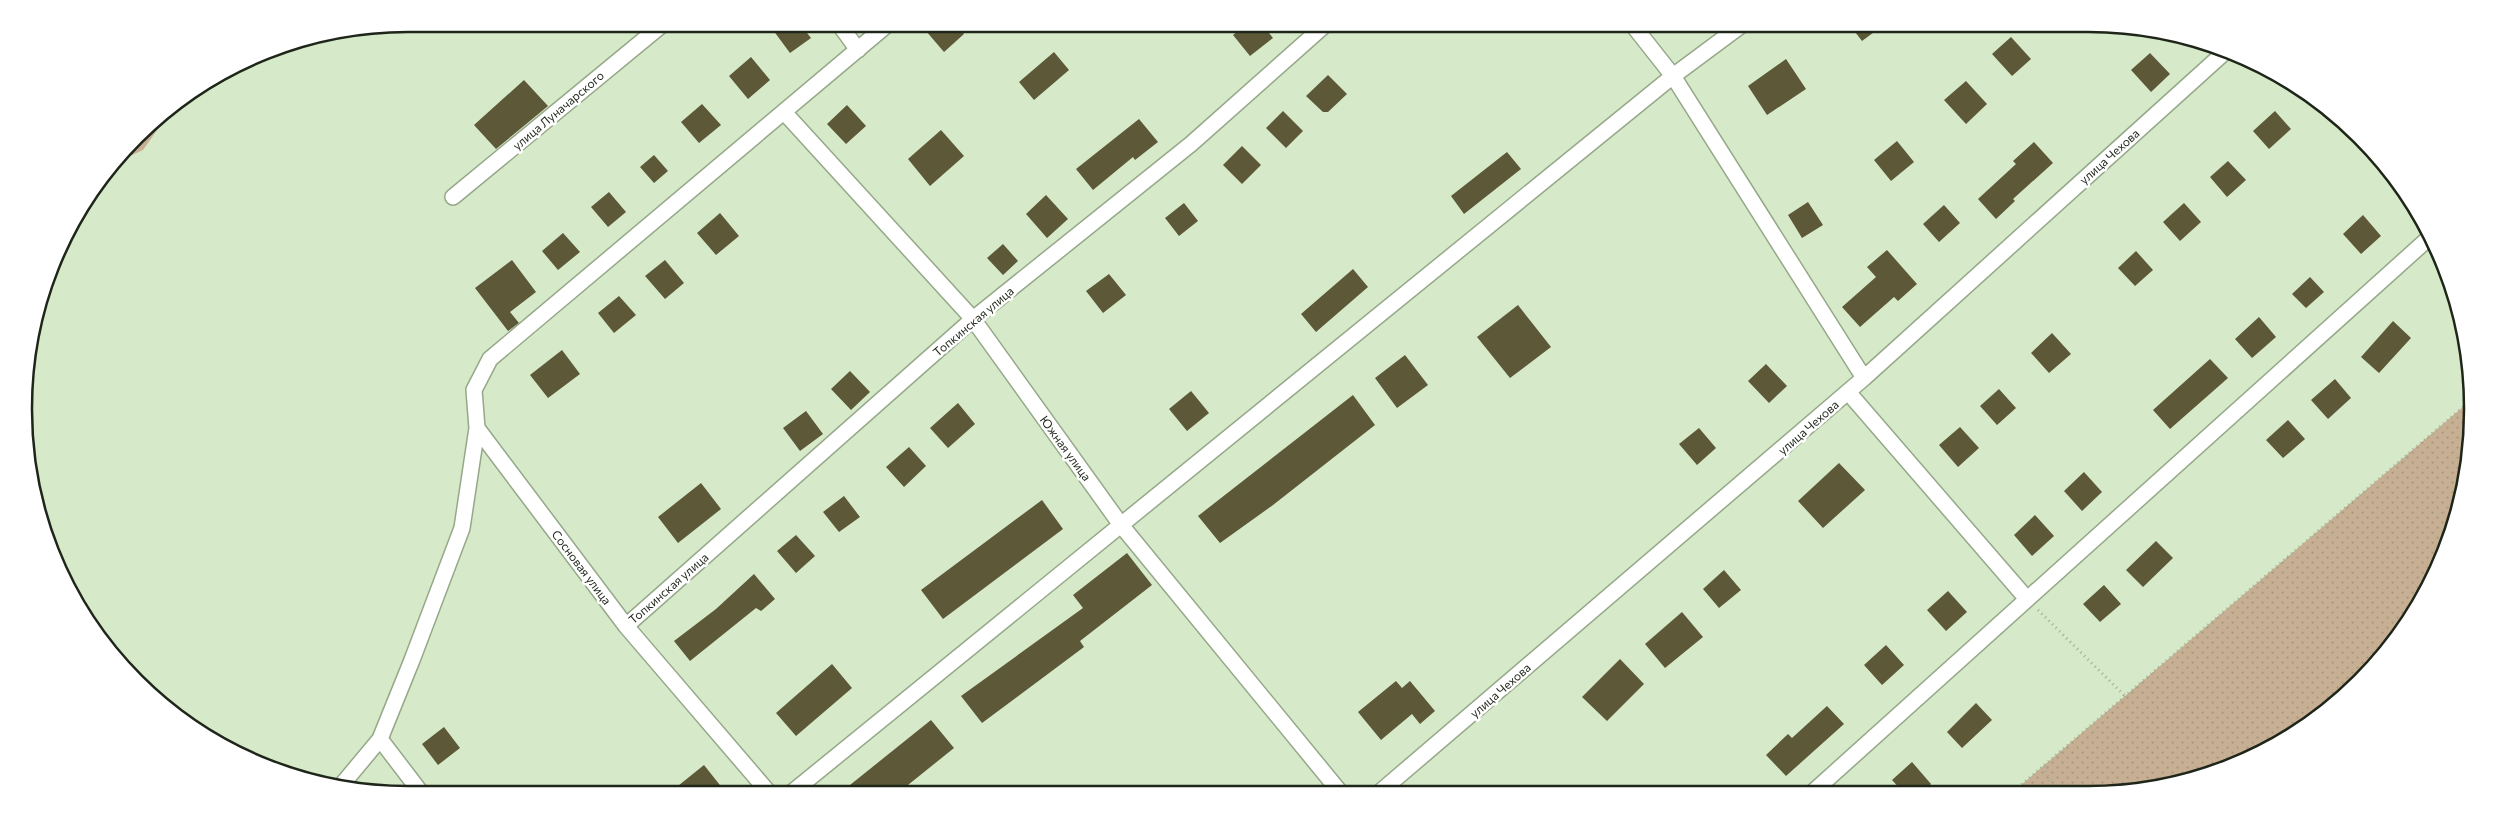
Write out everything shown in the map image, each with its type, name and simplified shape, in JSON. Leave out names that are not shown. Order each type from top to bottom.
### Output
[{"type":"street","name":"улица Луначарского","points":[[453,197],[653,32]]},
{"type":"street","points":[[845,32],[858,50]]},
{"type":"street","points":[[346,780],[380,739],[462,528],[478,428],[474,390],[490,359],[879,32]]},
{"type":"street","name":"Топкинская улица","points":[[626,626],[973,319],[1191,144],[1317,32]]},
{"type":"street","points":[[1638,32],[1673,76],[1864,378]]},
{"type":"street","points":[[800,786],[1673,76],[1732,32]]},
{"type":"street","name":"улица Чехова","points":[[1387,786],[1864,378],[2219,56]]},
{"type":"street","name":"Южная улица","points":[[784,112],[973,319],[1121,525],[1335,786]]},
{"type":"street","points":[[1820,786],[2425,242]]},
{"type":"street","points":[[1848,392],[2027,599]]},
{"type":"street","name":"Сосновая улица","points":[[478,428],[626,626],[763,786]]},
{"type":"street","points":[[380,739],[416,786]]},
{"type":"path","points":[[2020,786],[2464,406]]},
{"type":"path","points":[[2027,599],[2125,696]]},
{"type":"path","points":[[2044,766],[2051,786]]},
{"type":"green space","points":[[158,129],[143,150],[131,156]]},
{"type":"green space","points":[[2464,406],[2460,458],[2451,506],[2444,530],[2425,576],[2386,638],[2335,692],[2316,708],[2275,735],[2254,747],[2208,766],[2160,778],[2112,785],[2020,786]]},
{"type":"building","points":[[774,32],[806,32],[811,38],[790,53]]},
{"type":"building","points":[[927,32],[962,32],[964,34],[944,52]]},
{"type":"building","points":[[1237,32],[1268,32],[1273,38],[1250,56],[1233,35]]},
{"type":"building","points":[[1855,32],[1874,32],[1862,41]]},
{"type":"building","points":[[2011,37],[2031,59],[2012,76],[1992,54]]},
{"type":"building","points":[[1054,52],[1069,70],[1034,100],[1019,82]]},
{"type":"building","points":[[2150,53],[2170,74],[2151,92],[2131,70]]},
{"type":"building","points":[[751,57],[770,80],[748,99],[729,76]]},
{"type":"building","points":[[1786,59],[1806,89],[1767,115],[1748,86]]},
{"type":"building","points":[[1328,75],[1347,94],[1328,112],[1323,112],[1306,96]]},
{"type":"building","points":[[524,80],[548,106],[496,149],[474,125]]},
{"type":"building","points":[[1966,81],[1987,104],[1966,124],[1944,100]]},
{"type":"building","points":[[702,104],[721,125],[699,143],[681,122]]},
{"type":"building","points":[[847,105],[866,126],[846,144],[827,124]]},
{"type":"building","points":[[1283,111],[1303,131],[1286,148],[1266,128]]},
{"type":"building","points":[[2275,111],[2291,129],[2269,149],[2253,131]]},
{"type":"building","points":[[1139,119],[1158,142],[1135,160],[1133,157],[1093,190],[1076,169]]},
{"type":"building","points":[[941,130],[964,156],[930,186],[908,159]]},
{"type":"building","points":[[1897,141],[1914,162],[1891,181],[1874,160]]},
{"type":"building","points":[[2034,142],[2053,163],[2013,199],[2015,201],[1996,219],[1978,199],[2016,164],[2013,161]]},
{"type":"building","points":[[1242,146],[1261,165],[1242,184],[1223,165]]},
{"type":"building","points":[[1507,152],[1521,169],[1464,214],[1451,196]]},
{"type":"building","points":[[654,155],[668,171],[654,183],[640,167]]},
{"type":"building","points":[[2228,161],[2246,180],[2227,197],[2210,177]]},
{"type":"building","points":[[609,192],[626,212],[608,227],[591,207]]},
{"type":"building","points":[[1046,195],[1068,219],[1047,238],[1026,214]]},
{"type":"building","points":[[1808,202],[1823,225],[1802,238],[1788,215]]},
{"type":"building","points":[[1184,203],[1198,221],[1179,236],[1165,218]]},
{"type":"building","points":[[2184,203],[2201,222],[2180,241],[2163,222]]},
{"type":"building","points":[[1944,205],[1960,223],[1939,242],[1923,224]]},
{"type":"building","points":[[720,213],[739,236],[716,255],[697,233]]},
{"type":"building","points":[[2363,215],[2381,236],[2361,254],[2343,234]]},
{"type":"building","points":[[563,233],[580,252],[558,270],[542,251]]},
{"type":"building","points":[[1003,244],[1018,261],[1003,275],[987,258]]},
{"type":"building","points":[[1887,250],[1917,284],[1898,301],[1894,297],[1860,327],[1842,307],[1876,277],[1867,267]]},
{"type":"building","points":[[2136,251],[2153,270],[2135,286],[2118,268]]},
{"type":"building","points":[[512,260],[536,292],[510,312],[519,323],[508,331],[475,288]]},
{"type":"building","points":[[665,260],[684,283],[665,299],[645,276]]},
{"type":"building","points":[[1353,269],[1368,287],[1316,332],[1301,314]]},
{"type":"building","points":[[1109,274],[1126,295],[1103,313],[1086,291]]},
{"type":"building","points":[[2310,277],[2324,292],[2306,308],[2292,294]]},
{"type":"building","points":[[619,296],[636,315],[614,333],[598,313]]},
{"type":"building","points":[[1518,305],[1551,347],[1510,378],[1477,337]]},
{"type":"building","points":[[2259,317],[2276,337],[2252,358],[2235,339]]},
{"type":"building","points":[[2393,321],[2411,338],[2379,373],[2361,357]]},
{"type":"building","points":[[2052,333],[2071,354],[2049,373],[2031,353]]},
{"type":"building","points":[[562,350],[580,374],[548,398],[530,375]]},
{"type":"building","points":[[1405,355],[1428,385],[1397,408],[1375,378]]},
{"type":"building","points":[[2210,359],[2228,378],[2170,429],[2153,410]]},
{"type":"building","points":[[1766,364],[1787,386],[1769,403],[1748,381]]},
{"type":"building","points":[[850,371],[870,392],[851,410],[831,389]]},
{"type":"building","points":[[2335,379],[2351,398],[2328,419],[2311,400]]},
{"type":"building","points":[[1999,389],[2016,408],[1997,425],[1980,406]]},
{"type":"building","points":[[1191,391],[1209,413],[1187,431],[1169,409]]},
{"type":"building","points":[[1353,395],[1375,425],[1273,505],[1220,543],[1198,516]]},
{"type":"building","points":[[958,403],[975,424],[948,448],[930,428]]},
{"type":"building","points":[[806,411],[823,434],[800,451],[783,428]]},
{"type":"building","points":[[2288,420],[2305,439],[2283,458],[2266,440]]},
{"type":"building","points":[[1960,427],[1979,448],[1958,467],[1939,445]]},
{"type":"building","points":[[1699,428],[1716,448],[1697,465],[1679,444]]},
{"type":"building","points":[[909,447],[926,466],[904,487],[886,467]]},
{"type":"building","points":[[1839,463],[1865,490],[1823,528],[1798,501]]},
{"type":"building","points":[[2084,472],[2102,492],[2082,511],[2064,491]]},
{"type":"building","points":[[701,483],[721,509],[678,543],[658,517]]},
{"type":"building","points":[[844,496],[860,517],[839,532],[823,512]]},
{"type":"building","points":[[1042,500],[1063,529],[943,619],[921,590]]},
{"type":"building","points":[[2035,515],[2054,536],[2032,556],[2014,535]]},
{"type":"building","points":[[796,535],[815,556],[796,573],[777,551]]},
{"type":"building","points":[[2156,541],[2173,558],[2143,587],[2126,570]]},
{"type":"building","points":[[1127,553],[1152,585],[1080,641],[1084,647],[982,723],[961,696],[1083,608],[1073,595]]},
{"type":"building","points":[[1724,570],[1741,590],[1719,608],[1703,589]]},
{"type":"building","points":[[754,574],[775,599],[761,611],[756,608],[690,661],[674,641],[716,609]]},
{"type":"building","points":[[2104,585],[2121,604],[2100,622],[2083,604]]},
{"type":"building","points":[[1948,591],[1967,612],[1946,631],[1927,610]]},
{"type":"building","points":[[1682,612],[1703,637],[1665,668],[1645,644]]},
{"type":"building","points":[[1886,645],[1904,665],[1882,685],[1864,665]]},
{"type":"building","points":[[1620,659],[1644,684],[1607,721],[1582,697]]},
{"type":"building","points":[[832,664],[852,688],[796,736],[776,713]]},
{"type":"building","points":[[1396,681],[1402,688],[1410,681],[1435,711],[1420,724],[1412,714],[1381,740],[1358,712]]},
{"type":"building","points":[[1976,703],[1992,720],[1962,748],[1947,732]]},
{"type":"building","points":[[1827,706],[1844,724],[1786,776],[1766,755],[1788,734],[1792,738]]},
{"type":"building","points":[[931,720],[954,748],[907,786],[849,786]]},
{"type":"building","points":[[444,727],[460,748],[438,765],[422,744]]},
{"type":"building","points":[[1912,762],[1931,784],[1929,786],[1897,786],[1892,780]]},
{"type":"building","points":[[704,765],[721,786],[678,786]]}]
